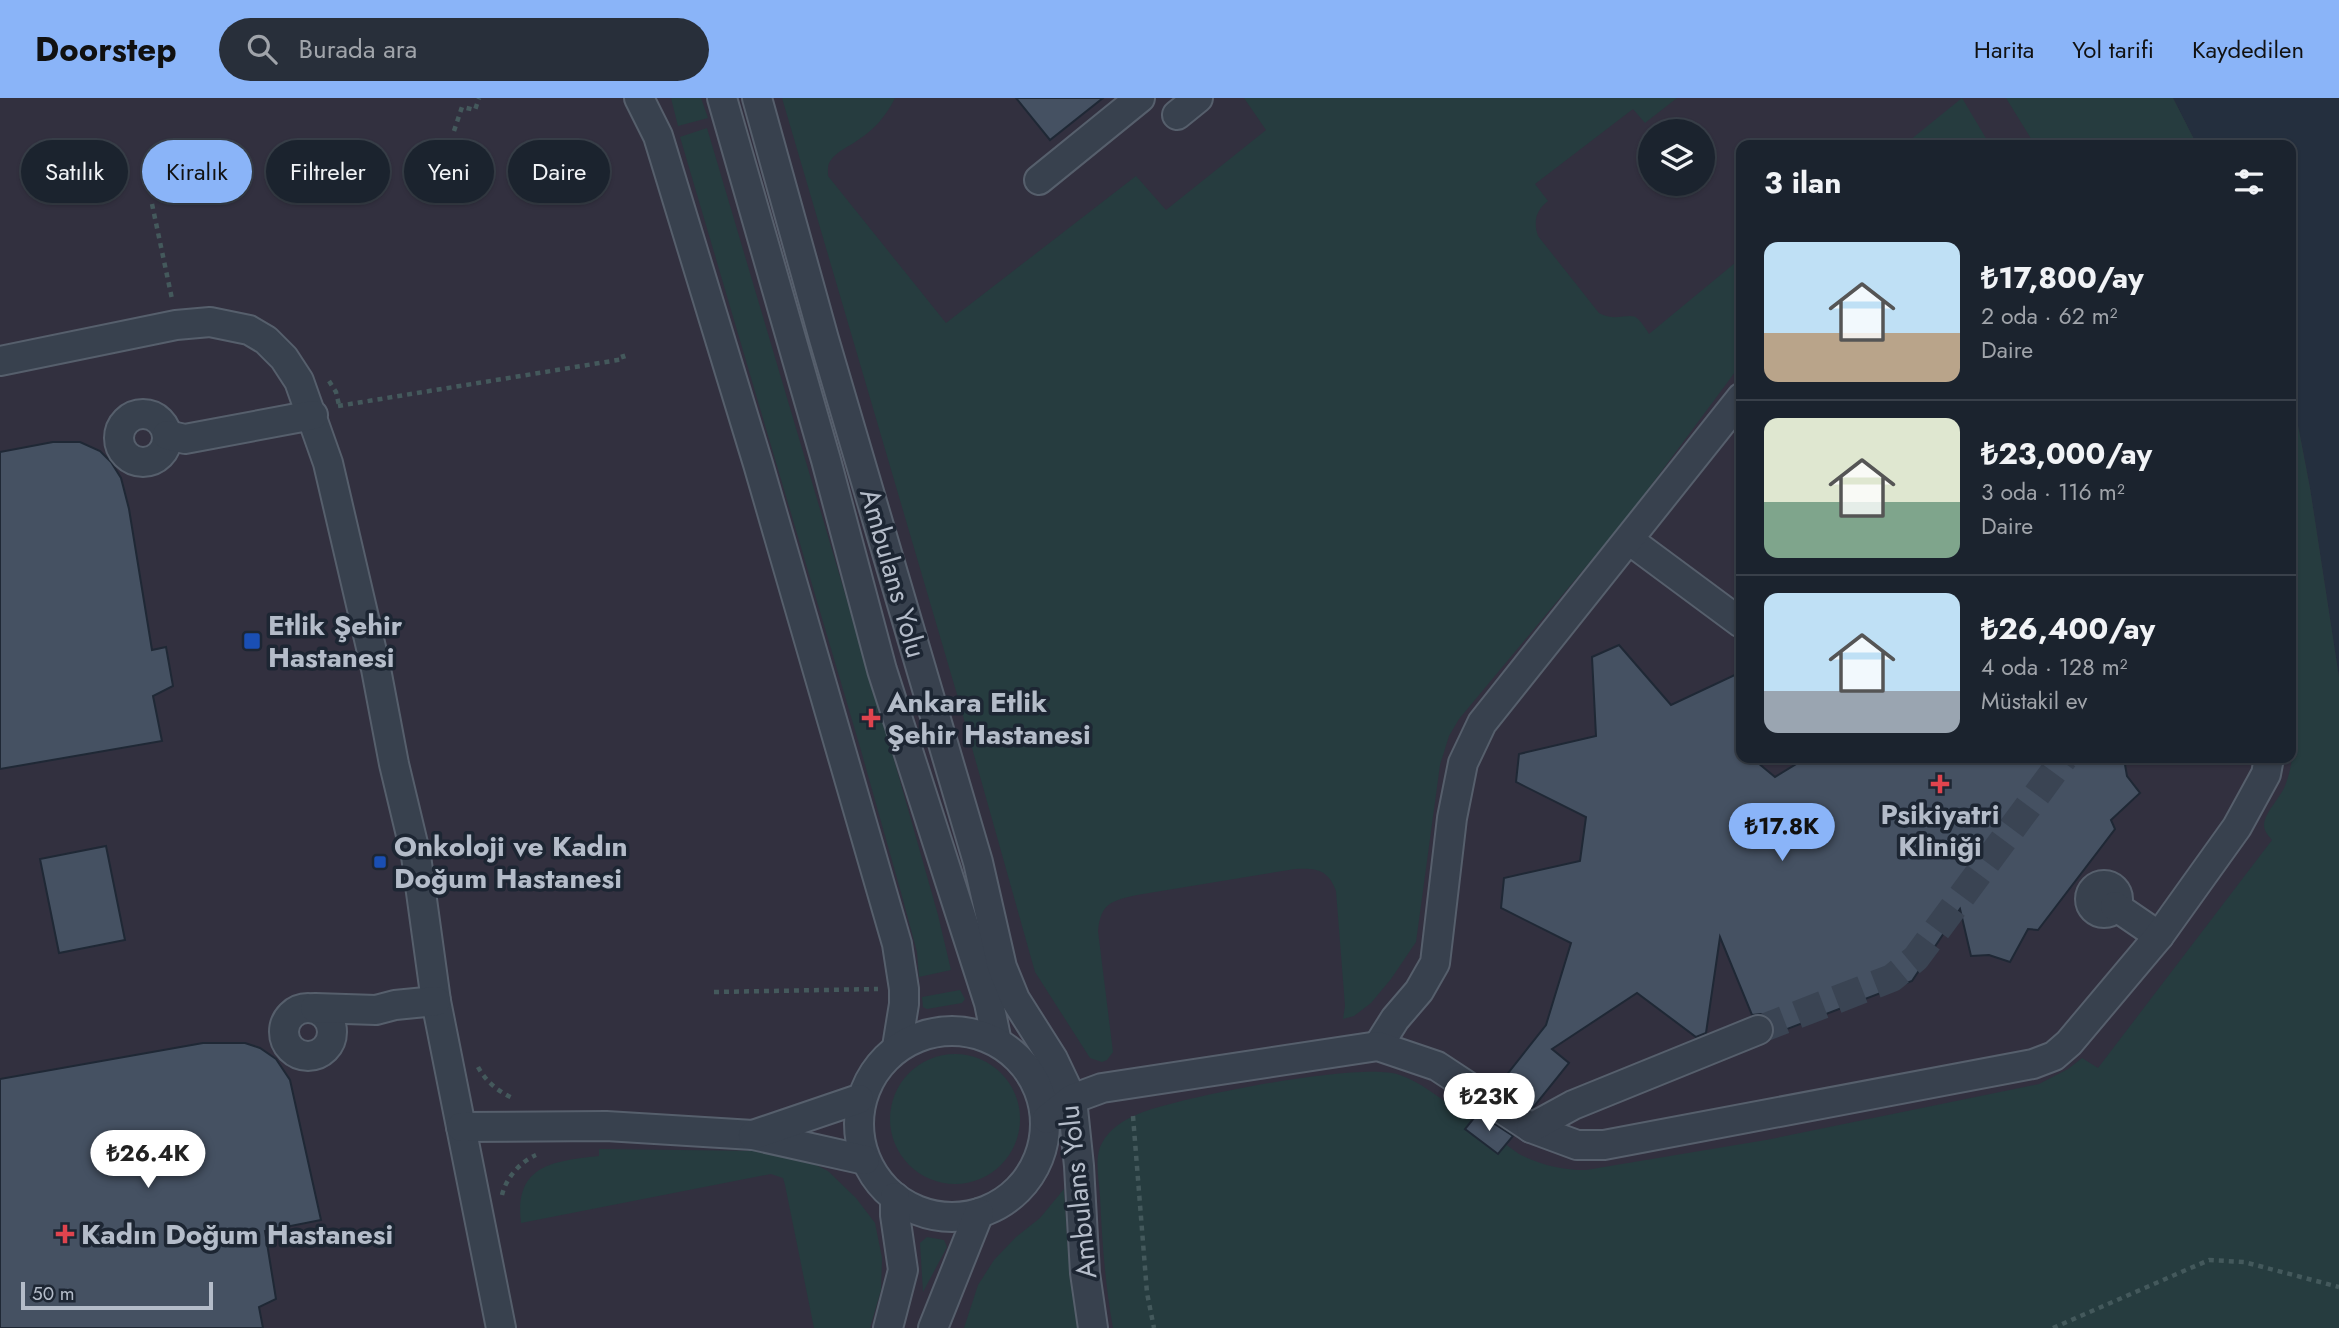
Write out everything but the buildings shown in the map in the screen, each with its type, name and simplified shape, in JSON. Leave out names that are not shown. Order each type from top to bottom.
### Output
[{"type":"lane","points":[[639,98],[659,136],[758,464],[897,944],[904,989],[897,1047]]},
{"type":"lane","points":[[722,98],[826,460],[882,670],[989,1003],[997,1042]]},
{"type":"lane","name":"Ambulans Yolu","points":[[757,98],[824,339],[978,862],[1002,967],[1015,999],[1053,1059],[1072,1099],[1085,1273],[1093,1328]]},
{"type":"lane","points":[[1038,180],[1140,98]]},
{"type":"lane","points":[[0,361],[176,325],[210,322],[249,330],[266,340],[284,358],[299,381],[328,463],[374,659],[415,856],[436,1001],[501,1328]]},
{"type":"lane","points":[[1378,1046],[1395,1019],[1419,991],[1435,963],[1452,818],[1463,763],[1482,723],[1736,404]]},
{"type":"lane","points":[[167,435],[186,439],[313,415]]},
{"type":"lane","points":[[1629,540],[1736,619]]},
{"type":"lane","points":[[1047,1119],[1072,1099],[1102,1088],[1378,1046],[1437,1066],[1531,1128],[1577,1145],[1604,1145],[2033,1064],[2054,1056],[2069,1042],[2160,936],[2237,827],[2266,774],[2268,763]]},
{"type":"lane","points":[[2115,906],[2160,936]]},
{"type":"lane","points":[[315,1008],[376,1010],[395,1005],[436,1001]]},
{"type":"lane","points":[[956,1030],[978,1034],[997,1042],[1013,1052],[1033,1075],[1044,1104],[1046,1134],[1038,1163],[1021,1189],[996,1207],[979,1213],[967,1216],[936,1216],[907,1206],[882,1186],[865,1160],[858,1129],[859,1099],[875,1070],[897,1047],[925,1034],[956,1030]]},
{"type":"lane","points":[[1531,1128],[1573,1105],[1758,1030]]},
{"type":"lane","points":[[753,1135],[859,1099]]},
{"type":"lane","points":[[461,1127],[606,1126],[753,1135],[865,1160]]},
{"type":"lane","points":[[888,1328],[903,1270],[895,1197]]},
{"type":"lane","points":[[933,1328],[979,1213]]},
{"type":"path","points":[[454,131],[462,107],[475,110],[479,98]]},
{"type":"path","points":[[152,204],[173,304]]},
{"type":"path","points":[[313,415],[339,405],[588,361],[624,359],[622,353]]},
{"type":"path","points":[[714,992],[904,989]]},
{"type":"path","points":[[1133,1116],[1147,1293],[1154,1328]]},
{"type":"path","points":[[2053,1328],[2209,1259],[2244,1262],[2339,1287]]},
{"type":"shaded area","name":"Ankara Etlik Şehir Hastanesi","points":[[0,98],[2173,98],[2194,140],[1736,140],[1736,763],[2296,763],[2296,414],[2339,677],[2339,1328],[0,1328]]},
{"type":"green space","points":[[671,98],[701,98],[708,118],[678,126]]},
{"type":"green space","points":[[782,98],[895,98],[875,127],[834,157],[829,164],[828,176],[946,323],[1136,176],[1166,210],[1266,130],[1244,98],[1677,98],[1650,119],[1642,119],[1633,109],[1535,184],[1548,201],[1538,212],[1538,236],[1599,313],[1611,317],[1635,317],[1649,334],[1736,262],[1736,371],[1629,515],[1459,719],[1449,736],[1440,765],[1416,942],[1391,979],[1371,1003],[1354,1016],[1343,1019],[1345,1006],[1336,891],[1325,874],[1309,869],[1137,895],[1109,904],[1102,914],[1098,931],[1113,1052],[1102,1062],[1090,1058],[1035,972],[956,691]]},
{"type":"green space","points":[[1962,98],[1987,140],[1910,140]]},
{"type":"green space","points":[[2006,98],[2173,98],[2194,140],[2032,140]]},
{"type":"green space","points":[[707,128],[889,742],[951,970],[919,977],[917,952],[860,747],[680,137]]},
{"type":"green space","points":[[2296,415],[2339,677],[2339,1328],[1113,1328],[1104,1262],[1098,1155],[1105,1138],[1117,1126],[1138,1114],[1160,1107],[1270,1083],[1380,1072],[1400,1075],[1421,1085],[1519,1154],[1552,1166],[1586,1170],[1766,1140],[2039,1084],[2068,1069],[2082,1058],[2098,1068],[2272,840],[2266,833],[2265,820],[2285,786],[2291,765],[2296,763]]},
{"type":"green space","points":[[960,990],[965,999],[962,1003],[927,1009],[923,1007],[922,997]]},
{"type":"green space","points":[[955,1054],[980,1059],[1001,1073],[1015,1094],[1020,1119],[1015,1144],[1001,1165],[980,1179],[955,1184],[930,1179],[909,1165],[895,1144],[890,1119],[895,1094],[909,1073],[930,1059]]},
{"type":"green space","points":[[599,1149],[763,1151],[802,1158],[828,1171],[856,1198],[875,1223],[882,1258],[881,1290],[870,1328],[814,1328],[785,1185],[783,1178],[771,1174],[521,1223],[520,1204],[530,1178],[552,1164],[599,1156]]},
{"type":"green space","points":[[1064,1189],[1068,1252],[1079,1328],[964,1328],[978,1285],[994,1260],[1016,1237],[1040,1218]]},
{"type":"green space","points":[[927,1237],[944,1240],[947,1247],[923,1292],[920,1243]]},
{"type":"tunnel","points":[[1758,1030],[1892,978],[1916,958],[2060,763]]},
{"type":"place","name":"Etlik Şehir Hastanesi","points":[[252,641]]},
{"type":"place","name":"Ankara Etlik Şehir Hastanesi","points":[[871,718]]},
{"type":"place","name":"Psikiyatri Kliniği","points":[[1940,784]]},
{"type":"place","name":"Onkoloji ve Kadın Doğum Hastanesi","points":[[380,862]]},
{"type":"place","name":"Kadın Doğum Hastanesi","points":[[65,1234]]}]
